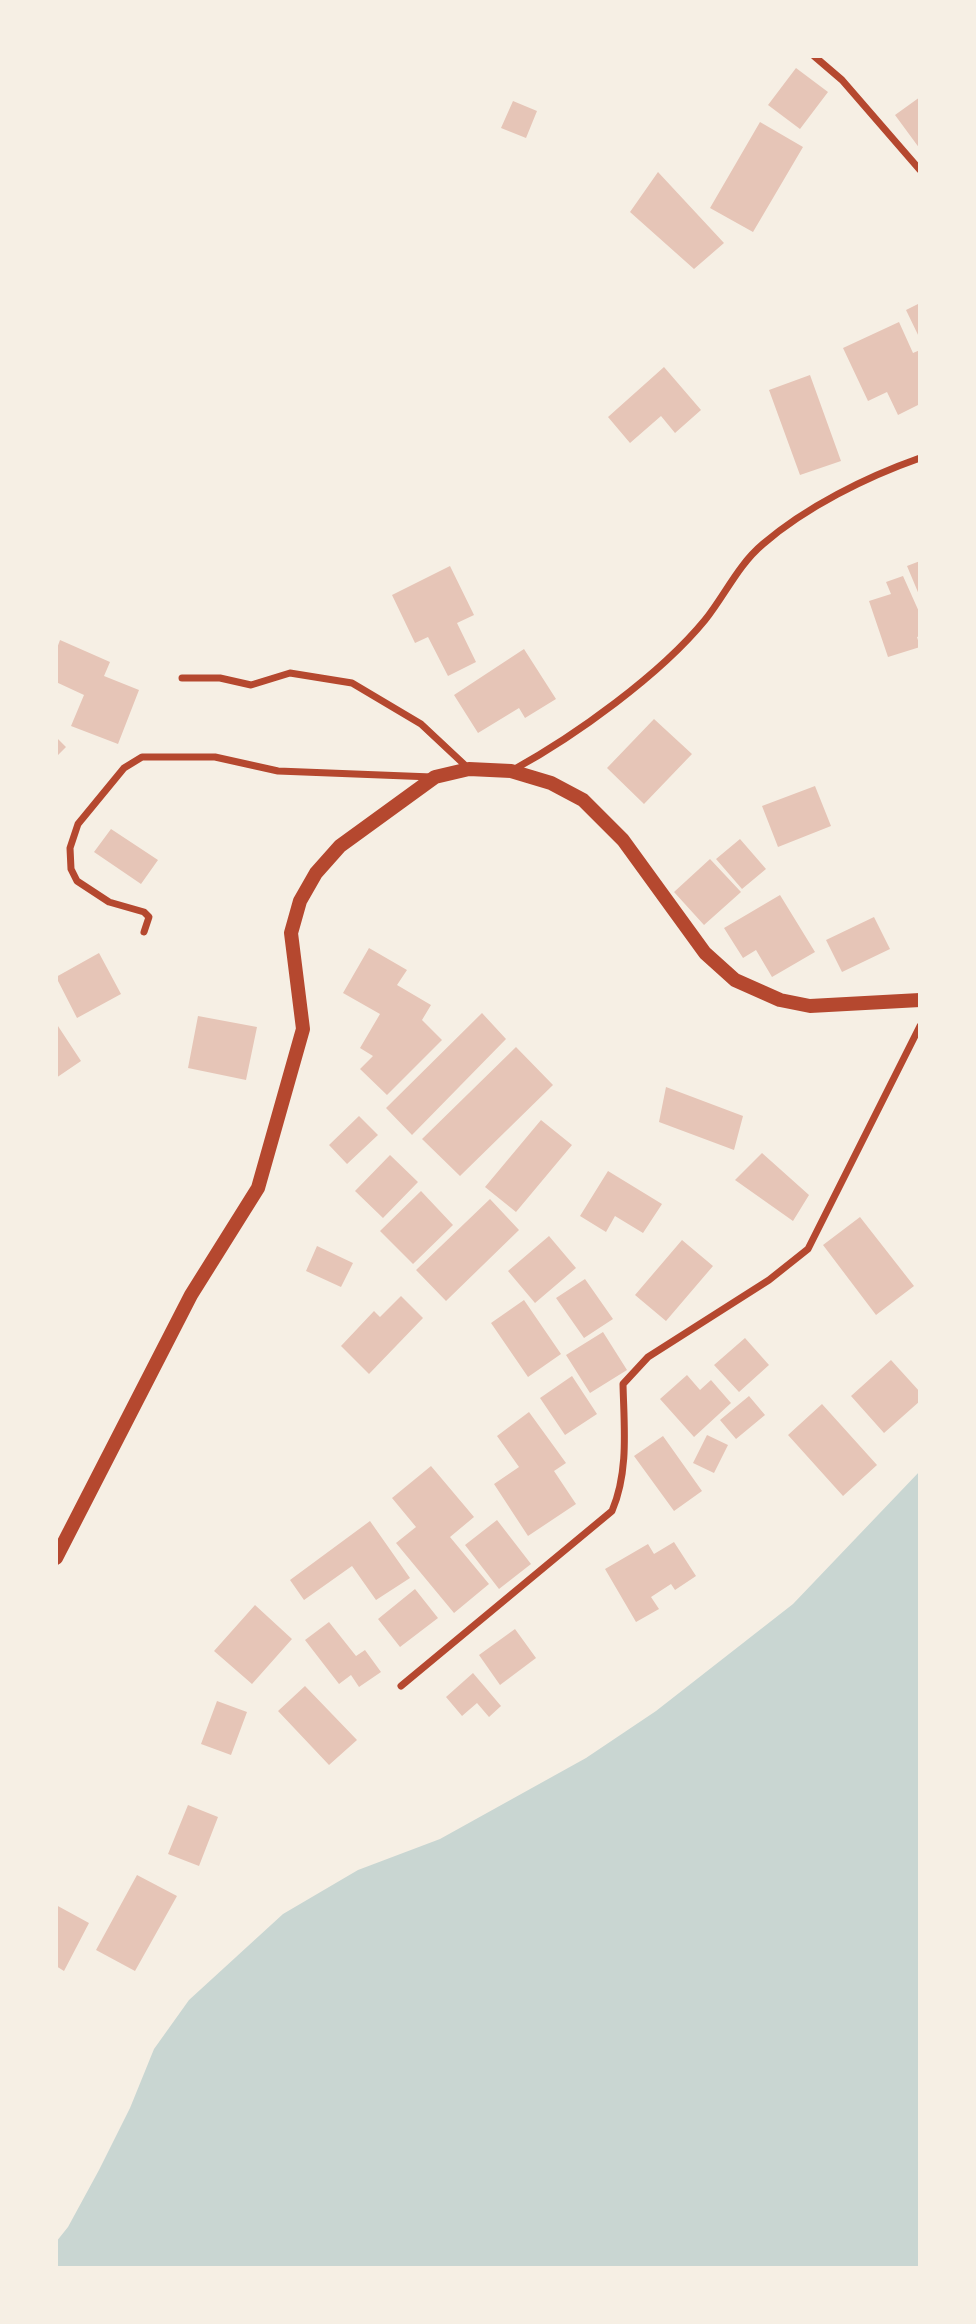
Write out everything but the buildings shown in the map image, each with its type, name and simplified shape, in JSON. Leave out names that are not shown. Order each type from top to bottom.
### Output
[{"type":"main road","points":[[56,1558],[191,1295],[258,1188],[303,1029],[291,933],[300,901],[316,873],[340,846],[435,777],[469,769],[511,771],[551,783],[583,800],[629,849],[705,953],[736,980],[780,1000],[810,1006],[920,1000]]},
{"type":"street","points":[[814,56],[881,122],[920,170]]},
{"type":"street","points":[[511,771],[550,750],[665,659],[704,621],[760,547],[783,527],[816,504],[920,458]]},
{"type":"street","points":[[182,678],[220,678],[251,685],[290,673],[352,683],[421,724],[469,769]]},
{"type":"street","points":[[144,932],[149,917],[144,912],[109,902],[77,880],[71,869],[70,848],[79,824],[124,768],[142,757],[215,757],[278,771],[435,777]]},
{"type":"street","points":[[401,1686],[612,1511],[621,1491],[625,1450],[622,1384],[648,1357],[769,1280],[808,1250],[920,1026]]},
{"type":"shaded area","points":[[920,1471],[920,2268],[56,2268],[56,2242],[68,2227],[99,2170],[130,2108],[154,2049],[189,2000],[283,1914],[358,1870],[440,1839],[586,1758],[656,1711],[793,1604]]}]
